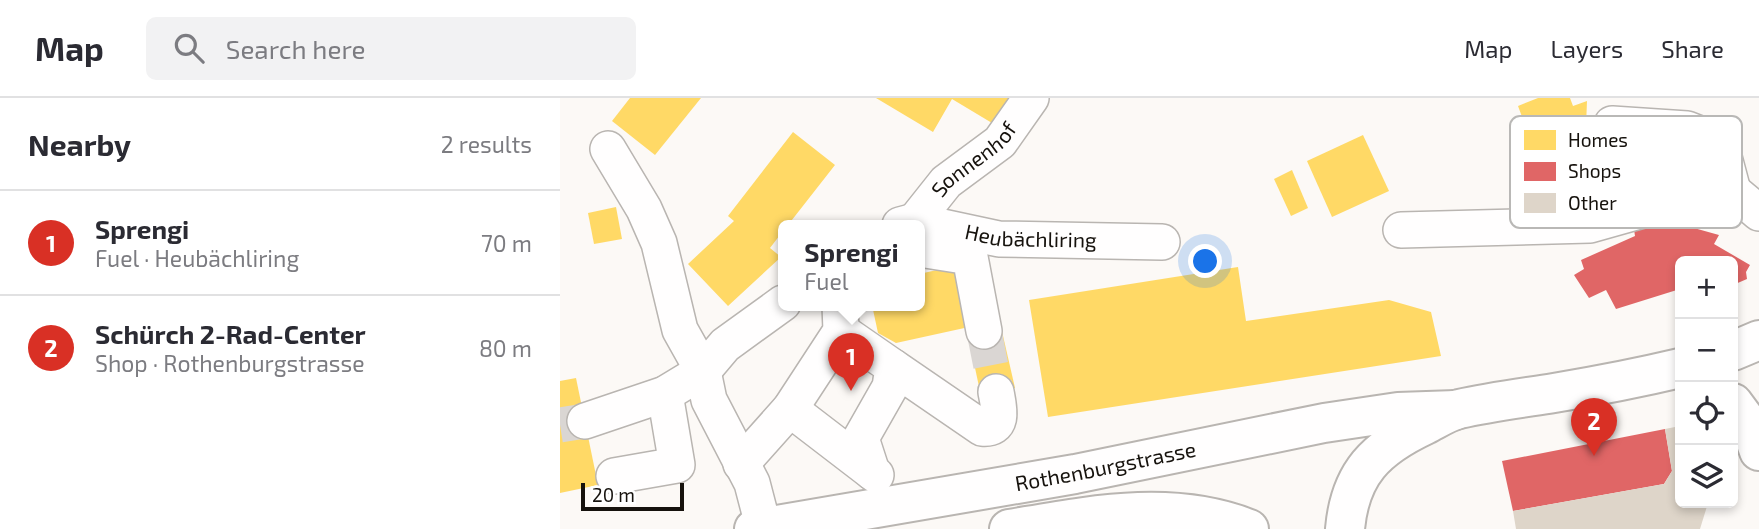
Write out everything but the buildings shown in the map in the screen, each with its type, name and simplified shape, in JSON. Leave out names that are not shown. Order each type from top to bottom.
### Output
[{"type":"main road","points":[[1738,349],[1759,340]]},
{"type":"main road","points":[[1345,529],[1352,492],[1359,477],[1378,452],[1397,439],[1456,410],[1675,369]]},
{"type":"main road","name":"Rothenburgstrasse","points":[[761,528],[1075,474],[1324,423],[1398,412],[1456,410]]},
{"type":"main road","points":[[1738,410],[1750,426],[1759,451]]},
{"type":"main road","name":"Rothenburgstrasse","points":[[1009,529],[1090,516],[1151,512],[1196,515],[1249,529]]},
{"type":"street","name":"Sonnenhof","points":[[919,220],[946,182],[1000,142],[1031,98]]},
{"type":"street","points":[[608,149],[644,209],[659,243],[680,330],[703,371],[709,400],[756,492],[761,528]]},
{"type":"street","points":[[1401,230],[1510,227]]},
{"type":"street","name":"Heubächliring","points":[[925,233],[999,239],[1162,242]]},
{"type":"street","points":[[925,238],[970,257],[984,331]]},
{"type":"street","points":[[585,421],[665,394],[703,371],[725,345],[778,307]]},
{"type":"street","points":[[741,464],[790,409],[841,318],[892,367],[982,428],[996,425],[1000,417],[996,393]]},
{"type":"street","points":[[1738,358],[1759,358]]},
{"type":"street","points":[[872,472],[861,438],[890,387],[892,367]]},
{"type":"street","points":[[614,477],[677,465],[665,394]]},
{"type":"street","points":[[790,409],[872,472],[906,503]]},
{"type":"tunnel","points":[[984,331],[996,392]]},
{"type":"tunnel","points":[[560,425],[585,421]]},
{"type":"place","name":"Sprengi","points":[[851,391]]},
{"type":"place","name":"Schürch 2-Rad-Center","points":[[1594,456]]}]
